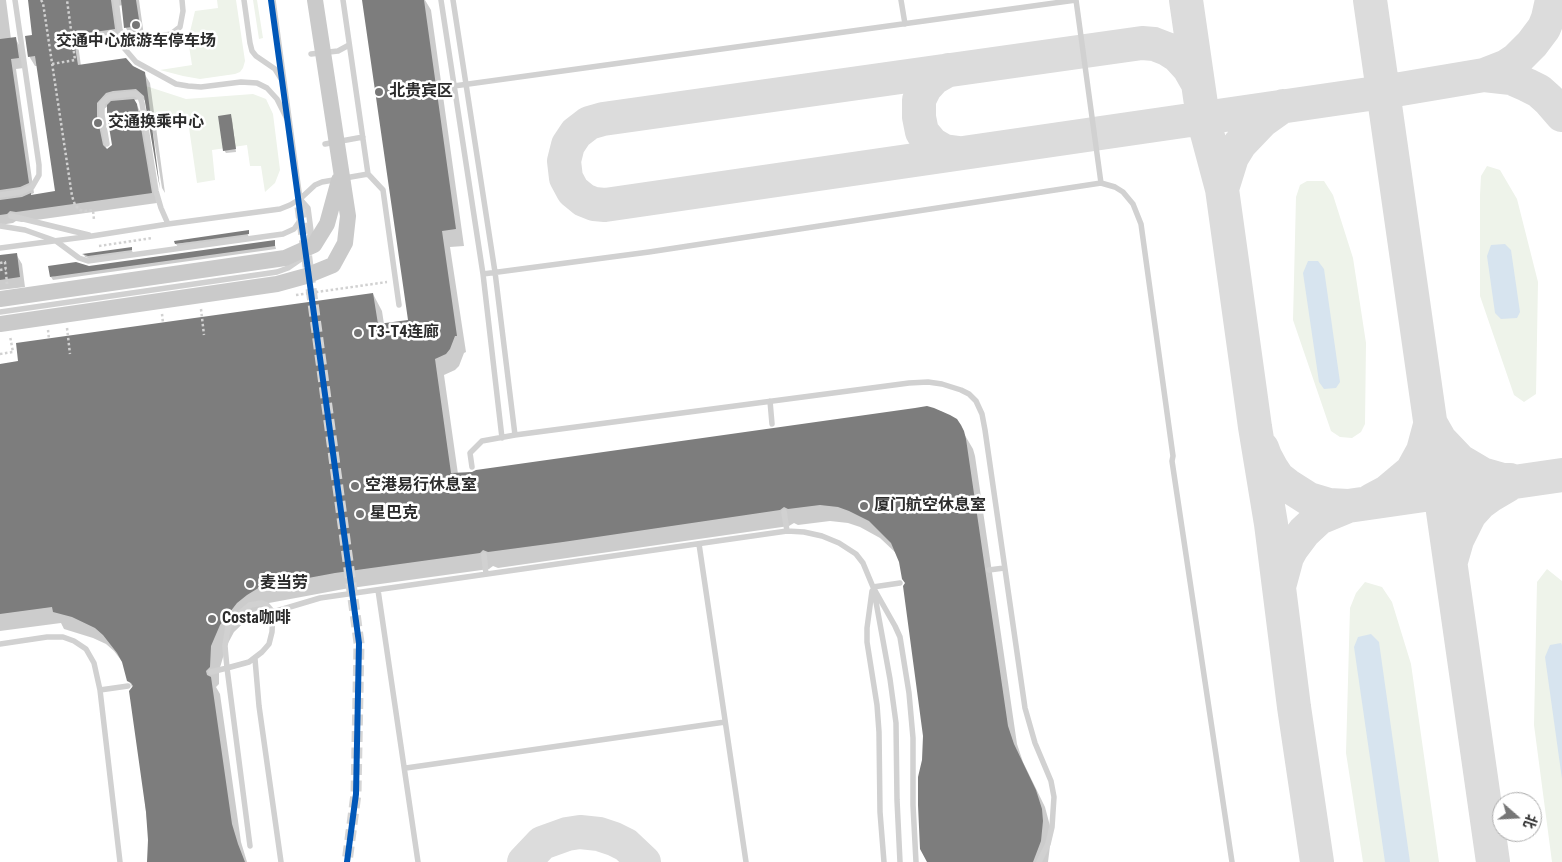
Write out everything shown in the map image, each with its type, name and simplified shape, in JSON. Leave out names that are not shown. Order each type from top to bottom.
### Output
[{"type":"main road","points":[[0,324],[277,284],[306,276],[333,265],[345,244],[348,216],[315,0]]},
{"type":"main road","points":[[4,293],[285,258],[314,245],[328,224],[341,171]]},
{"type":"lane","points":[[0,195],[21,192],[32,186],[39,175],[15,0]]},
{"type":"lane","points":[[116,0],[124,48],[136,62],[176,84],[201,87],[240,82],[257,82],[267,88],[277,99],[290,125]]},
{"type":"lane","points":[[120,30],[126,38],[135,40],[171,34],[180,27],[183,11],[182,0]]},
{"type":"lane","points":[[244,0],[252,51],[275,69],[284,83]]},
{"type":"lane","points":[[0,226],[25,230],[56,241],[79,258],[88,261],[283,234],[294,229],[299,222],[301,212],[300,199],[274,0]]},
{"type":"lane","points":[[343,0],[368,174],[383,190],[399,305]]},
{"type":"lane","points":[[440,0],[483,274],[502,438]]},
{"type":"lane","points":[[453,0],[496,272],[515,435]]},
{"type":"lane","points":[[901,0],[905,24]]},
{"type":"lane","points":[[454,86],[1076,0],[1101,183]]},
{"type":"lane","points":[[311,54],[338,50],[349,45]]},
{"type":"lane","points":[[107,144],[102,103],[109,97],[136,94],[140,97],[142,103],[156,191],[168,224]]},
{"type":"lane","points":[[325,144],[362,137]]},
{"type":"lane","points":[[0,248],[280,209],[300,199],[308,190],[322,182],[368,174]]},
{"type":"lane","points":[[483,274],[649,252],[1101,183],[1115,186],[1128,196],[1140,224],[1173,456],[1172,461],[1232,862]]},
{"type":"lane","points":[[0,312],[277,272],[288,268],[301,259],[307,248],[311,231],[308,208],[300,199]]},
{"type":"lane","points":[[12,216],[92,236]]},
{"type":"lane","points":[[472,467],[470,453],[482,441],[515,435],[909,383],[928,382],[952,386],[969,394],[976,401],[982,414],[1024,708],[1035,743],[1051,781],[1054,797],[1052,827],[1048,844],[1039,862]]},
{"type":"lane","points":[[770,401],[772,424]]},
{"type":"lane","points":[[784,512],[787,531]]},
{"type":"lane","points":[[273,612],[320,598],[787,531],[822,536],[839,543],[856,554],[863,563],[900,637],[909,693],[913,738],[913,805],[916,862]]},
{"type":"lane","points":[[699,544],[746,862]]},
{"type":"lane","points":[[484,555],[486,574]]},
{"type":"lane","points":[[989,570],[1004,568]]},
{"type":"lane","points":[[873,586],[900,583]]},
{"type":"lane","points":[[873,586],[866,628],[877,705],[880,812],[884,862]]},
{"type":"lane","points":[[873,586],[896,723],[900,862]]},
{"type":"lane","points":[[378,590],[406,768],[418,862]]},
{"type":"lane","points":[[211,672],[227,668],[249,662],[255,659],[269,644],[273,612],[267,605],[262,603],[250,605],[239,614],[228,627],[224,646],[227,668],[250,846]]},
{"type":"lane","points":[[0,644],[48,637],[63,637],[86,648],[94,663],[100,690],[120,862]]},
{"type":"lane","points":[[255,659],[259,706],[281,862]]},
{"type":"lane","points":[[100,690],[128,686]]},
{"type":"lane","points":[[406,768],[725,722]]},
{"type":"path","points":[[41,0],[72,196],[75,205],[80,210],[93,210],[94,220]]},
{"type":"path","points":[[52,64],[75,60],[67,0]]},
{"type":"path","points":[[99,246],[152,238]]},
{"type":"path","points":[[0,263],[5,262],[4,293]]},
{"type":"path","points":[[0,270],[6,270]]},
{"type":"path","points":[[161,313],[163,323]]},
{"type":"path","points":[[48,329],[49,339]]},
{"type":"shaded area","points":[[217,0],[236,0],[245,61],[240,72],[200,79],[160,70],[192,65],[188,40],[195,11],[218,8]]},
{"type":"shaded area","points":[[253,0],[257,0],[263,38],[259,39]]},
{"type":"shaded area","points":[[143,85],[186,99],[253,94],[266,99],[273,114],[280,170],[275,183],[265,192],[261,166],[250,166],[247,145],[212,150],[215,180],[197,183],[187,114],[148,118]]},
{"type":"shaded area","points":[[1487,166],[1500,170],[1517,199],[1538,282],[1536,394],[1524,402],[1514,395],[1480,296],[1481,176]]},
{"type":"shaded area","points":[[1307,181],[1324,181],[1333,195],[1353,258],[1366,343],[1365,424],[1361,432],[1352,438],[1340,437],[1331,431],[1293,320],[1296,197],[1300,185]]},
{"type":"shaded area","points":[[1505,244],[1511,250],[1520,312],[1517,318],[1501,319],[1495,313],[1487,256],[1491,245]]},
{"type":"shaded area","points":[[1308,261],[1318,261],[1324,269],[1340,382],[1336,388],[1324,389],[1319,382],[1303,273]]},
{"type":"shaded area","points":[[1547,569],[1562,581],[1562,862],[1552,862],[1534,725],[1537,582]]},
{"type":"shaded area","points":[[1365,582],[1382,587],[1392,602],[1411,664],[1439,862],[1363,862],[1346,753],[1350,608],[1356,593]]},
{"type":"shaded area","points":[[1371,634],[1379,642],[1410,862],[1385,862],[1354,647],[1358,637]]},
{"type":"shaded area","points":[[1561,643],[1562,779],[1545,657],[1550,645]]},
{"type":"building","name":"交通换乘中心","points":[[28,0],[111,0],[115,29],[73,35],[78,65],[126,58],[133,66],[145,72],[160,189],[144,96],[136,89],[113,91],[106,93],[97,103],[97,116],[103,145],[107,149],[112,145],[107,105],[111,101],[134,99],[137,104],[152,193],[16,212],[10,211],[7,214],[0,215],[0,200],[22,197],[31,193],[31,195],[55,191],[35,56],[28,57],[25,36],[32,35]]},
{"type":"building","points":[[121,0],[136,0],[140,26],[124,28]]},
{"type":"building","points":[[362,0],[424,0],[456,229],[442,231],[457,336],[455,336],[446,354],[435,359],[451,473],[472,472],[927,406],[957,419],[966,439],[1008,726],[1014,744],[1036,790],[1042,809],[1041,841],[1033,862],[927,862],[920,849],[918,805],[918,777],[922,760],[923,736],[903,586],[905,583],[902,579],[899,562],[891,543],[869,521],[838,507],[820,505],[788,509],[784,507],[780,510],[563,542],[488,552],[483,550],[480,553],[335,573],[260,587],[237,603],[220,625],[211,646],[210,667],[206,671],[207,675],[211,677],[232,824],[245,862],[147,862],[146,812],[129,691],[133,686],[127,681],[122,662],[117,653],[95,628],[72,617],[53,612],[52,607],[0,614],[0,364],[18,361],[16,343],[373,293],[378,324],[408,320]]},
{"type":"building","points":[[16,37],[19,58],[11,59],[29,183],[20,187],[0,190],[0,39]]},
{"type":"building","points":[[231,114],[236,149],[223,151],[218,116]]},
{"type":"building","points":[[249,230],[249,234],[175,244],[174,241]]},
{"type":"building","points":[[275,240],[275,246],[50,277],[48,266],[76,262],[89,266]]},
{"type":"building","points":[[132,247],[132,250],[88,256],[82,254]]},
{"type":"building","points":[[17,253],[20,277],[0,280],[0,255]]},
{"type":"taxiway","points":[[1186,0],[1203,118],[1222,189],[1255,427],[1271,524],[1294,707],[1317,862]]},
{"type":"taxiway","points":[[1370,0],[1493,862]]},
{"type":"taxiway","points":[[1484,75],[1507,66],[1532,44],[1544,28],[1552,0]]},
{"type":"taxiway","points":[[1197,82],[1189,68],[1178,56],[1154,44],[1142,43],[603,119],[589,123],[576,133],[568,145],[564,161],[566,178],[573,191],[584,200],[594,204],[605,205],[1383,92],[1484,75],[1511,78],[1539,91],[1562,115]]},
{"type":"taxiway","points":[[948,70],[934,78],[925,88],[919,100],[919,117],[922,132],[932,144],[944,151],[959,153]]},
{"type":"taxiway","points":[[1222,189],[1232,157],[1240,144],[1262,121],[1283,106]]},
{"type":"taxiway","points":[[1372,500],[1387,492],[1412,471],[1423,451],[1430,425]]},
{"type":"taxiway","points":[[1432,426],[1440,440],[1460,461],[1482,474],[1510,480]]},
{"type":"taxiway","points":[[1262,448],[1278,478],[1309,499],[1329,505],[1348,506],[1562,475]]},
{"type":"taxiway","points":[[1451,561],[1457,540],[1470,514],[1480,503],[1508,485]]},
{"type":"taxiway","points":[[1280,583],[1287,557],[1304,532],[1319,518],[1348,506]]},
{"type":"taxiway","points":[[524,862],[542,843],[567,834],[580,832],[599,834],[614,839],[626,845],[644,862]]},
{"type":"tunnel","points":[[300,207],[359,643],[356,794],[347,862]]},
{"type":"cycle path","points":[[271,0],[359,643],[356,794],[347,862]]},
{"type":"place","name":"交通中心旅游车停车场","points":[[136,25]]},
{"type":"place","name":"北贵宾区","points":[[379,92]]},
{"type":"place","name":"交通换乘中心","points":[[98,123]]},
{"type":"place","name":"T3-T4连廊","points":[[358,333]]},
{"type":"place","name":"空港易行休息室","points":[[355,486]]},
{"type":"place","name":"厦门航空休息室","points":[[864,506]]},
{"type":"place","name":"星巴克","points":[[360,514]]},
{"type":"place","name":"麦当劳","points":[[250,584]]},
{"type":"place","name":"Costa咖啡","points":[[212,619]]}]
